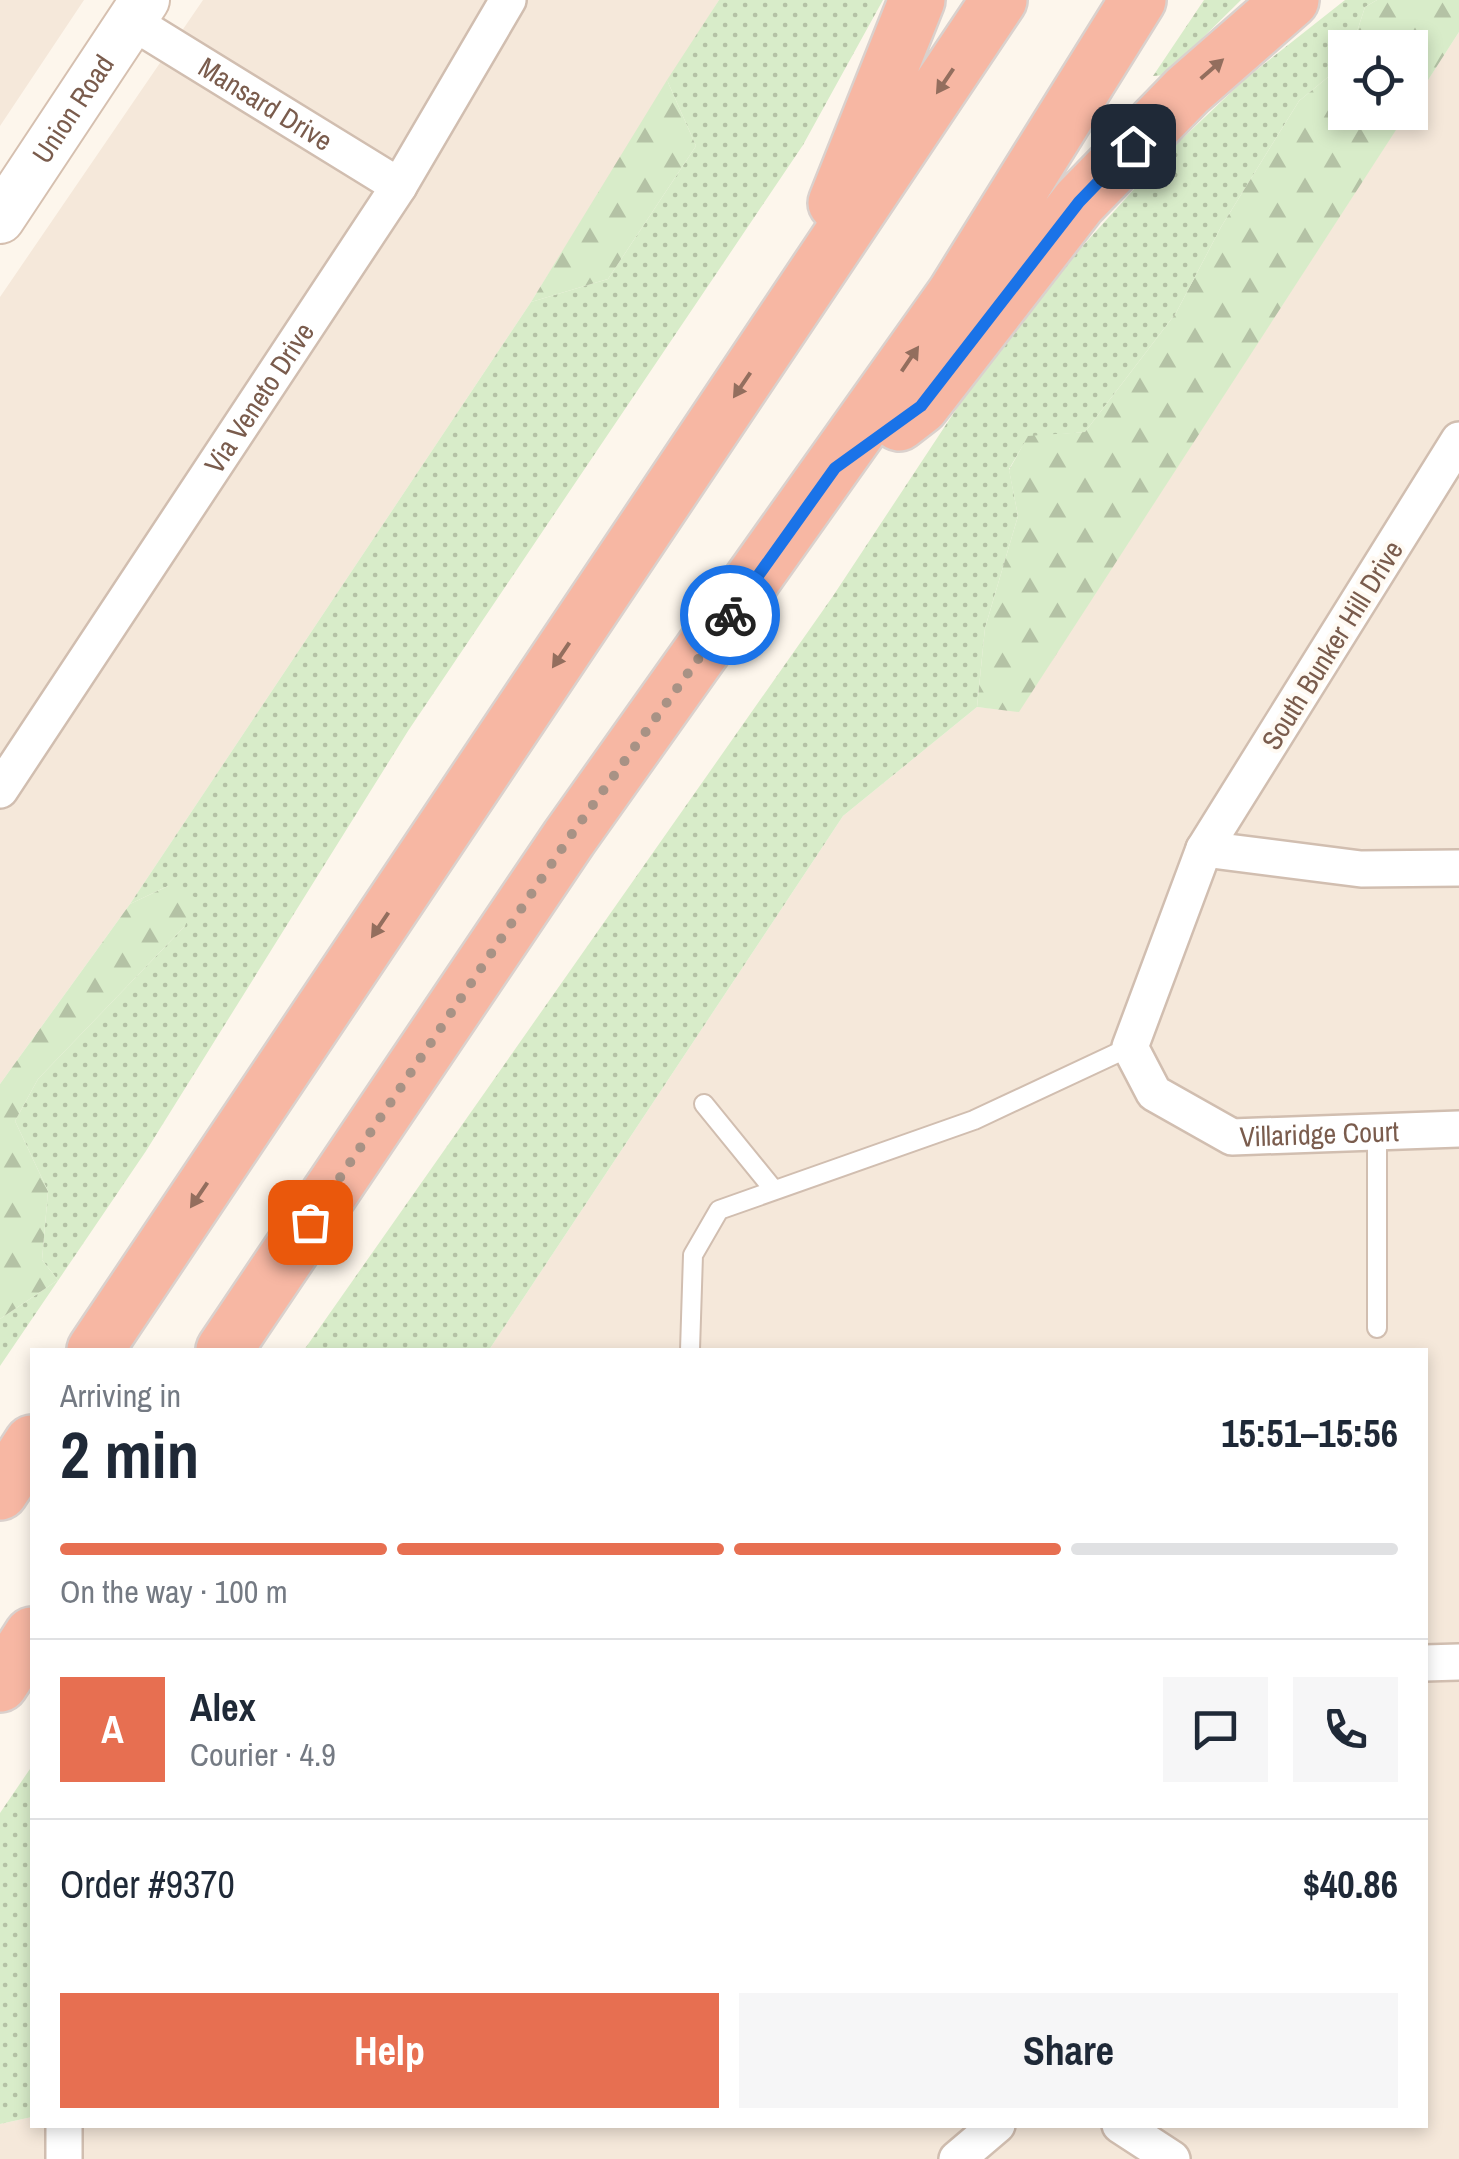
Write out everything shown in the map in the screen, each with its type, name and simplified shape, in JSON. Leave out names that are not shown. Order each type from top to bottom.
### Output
[{"type":"highway","points":[[796,304],[917,0]]},
{"type":"highway","points":[[96,1348],[1000,0]]},
{"type":"highway","points":[[225,1348],[569,838],[955,294],[1138,0]]},
{"type":"highway","points":[[835,468],[921,406],[1079,202],[1187,90],[1291,0]]},
{"type":"highway","points":[[0,1492],[30,1446]]},
{"type":"highway","points":[[0,1684],[30,1639]]},
{"type":"main road","name":"Union Road","points":[[0,219],[138,11]]},
{"type":"street","name":"Via Veneto Drive","points":[[0,790],[398,186],[508,0]]},
{"type":"street","name":"Mansard Drive","points":[[138,11],[398,186]]},
{"type":"street","name":"South Bunker Hill Drive","points":[[1204,849],[1459,440]]},
{"type":"street","points":[[1130,1047],[1204,849],[1361,869],[1459,868]]},
{"type":"street","name":"Villaridge Court","points":[[1130,1047],[1154,1093],[1232,1137],[1459,1130]]},
{"type":"street","points":[[1428,1663],[1459,1662]]},
{"type":"street","points":[[64,2128],[64,2159]]},
{"type":"street","points":[[957,2159],[993,2128]]},
{"type":"street","points":[[1125,2128],[1172,2159]]},
{"type":"lane","points":[[690,1348],[693,1255],[720,1210],[974,1120],[1130,1047]]},
{"type":"lane","points":[[704,1104],[774,1190]]},
{"type":"lane","points":[[1376,1328],[1377,1132]]},
{"type":"shaded area","points":[[0,0],[84,0],[0,126]]},
{"type":"shaded area","points":[[203,0],[719,0],[531,302],[130,904],[0,1084],[0,297]]},
{"type":"shaded area","points":[[1459,32],[1459,2159],[0,2159],[0,2124],[30,2117],[30,2128],[1428,2128],[1428,1348],[490,1348],[843,816],[977,707],[1019,711],[1395,130],[1428,130],[1428,80]]},
{"type":"green space","points":[[719,0],[883,0],[803,145],[408,731],[146,1151],[0,1366],[0,1319],[58,1280],[42,1260],[48,1191],[15,1121],[38,1079],[185,926],[168,886],[130,904],[531,302],[608,279],[696,146],[667,80]]},
{"type":"green space","points":[[1204,0],[1241,0],[1165,75],[1153,76]]},
{"type":"green space","points":[[1345,0],[1377,0],[1365,7],[1358,30],[1328,30],[1328,77],[1299,101],[1221,227],[1176,313],[1085,432],[1028,437],[1009,469],[1018,516],[985,628],[977,707],[843,816],[490,1348],[305,1348],[833,596],[1013,323],[1165,155],[1245,79]]},
{"type":"green space","points":[[1377,0],[1459,0],[1459,32],[1428,80],[1428,30],[1358,30],[1365,7]]},
{"type":"green space","points":[[1328,77],[1328,130],[1396,130],[1019,712],[977,707],[985,628],[1018,516],[1009,470],[1028,436],[1085,432],[1176,313],[1221,227],[1299,101]]},
{"type":"green space","points":[[667,80],[696,146],[608,279],[531,302]]},
{"type":"green space","points":[[168,886],[197,898],[185,926],[38,1079],[15,1121],[48,1191],[42,1260],[58,1280],[0,1319],[0,1084],[130,904]]},
{"type":"green space","points":[[30,1769],[30,2117],[0,2124],[0,1813]]},
{"type":"way so far","points":[[310,1222],[569,838],[730,615]]},
{"type":"route","points":[[730,615],[835,468],[921,406],[1079,202],[1133,146]]}]
